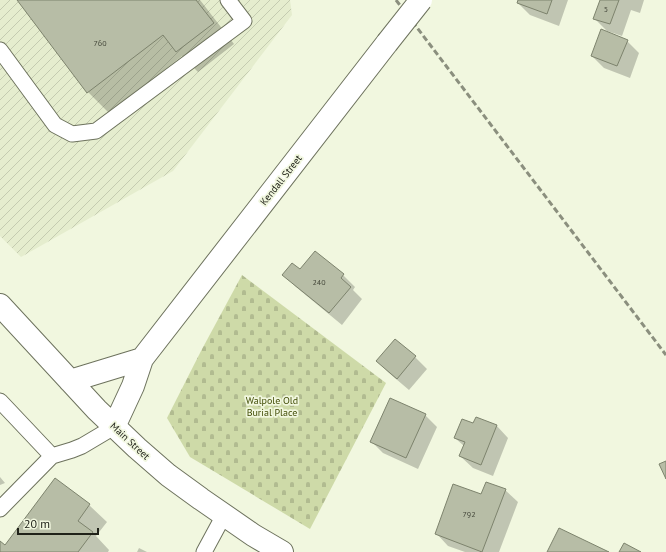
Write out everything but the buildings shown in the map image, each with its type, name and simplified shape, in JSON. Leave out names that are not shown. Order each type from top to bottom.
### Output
[{"type":"street","name":"Kendall Street","points":[[114,427],[133,386],[142,359],[420,0]]},
{"type":"street","name":"Main Street","points":[[0,305],[70,382],[137,448],[168,475],[201,499],[253,535],[282,552]]},
{"type":"street","points":[[70,382],[142,359]]},
{"type":"lane","points":[[0,50],[55,125],[72,134],[96,131],[244,21],[228,0]]},
{"type":"lane","points":[[0,401],[52,456]]},
{"type":"lane","points":[[0,509],[52,456],[82,446],[114,427]]},
{"type":"lane","points":[[204,552],[224,515]]},
{"type":"shaded area","points":[[0,0],[290,0],[292,15],[173,171],[21,257],[0,236]]},
{"type":"green space","name":"Walpole Old Burial Place","points":[[242,275],[386,383],[310,529],[190,457],[167,418]]},
{"type":"railway","points":[[396,0],[666,355]]}]
